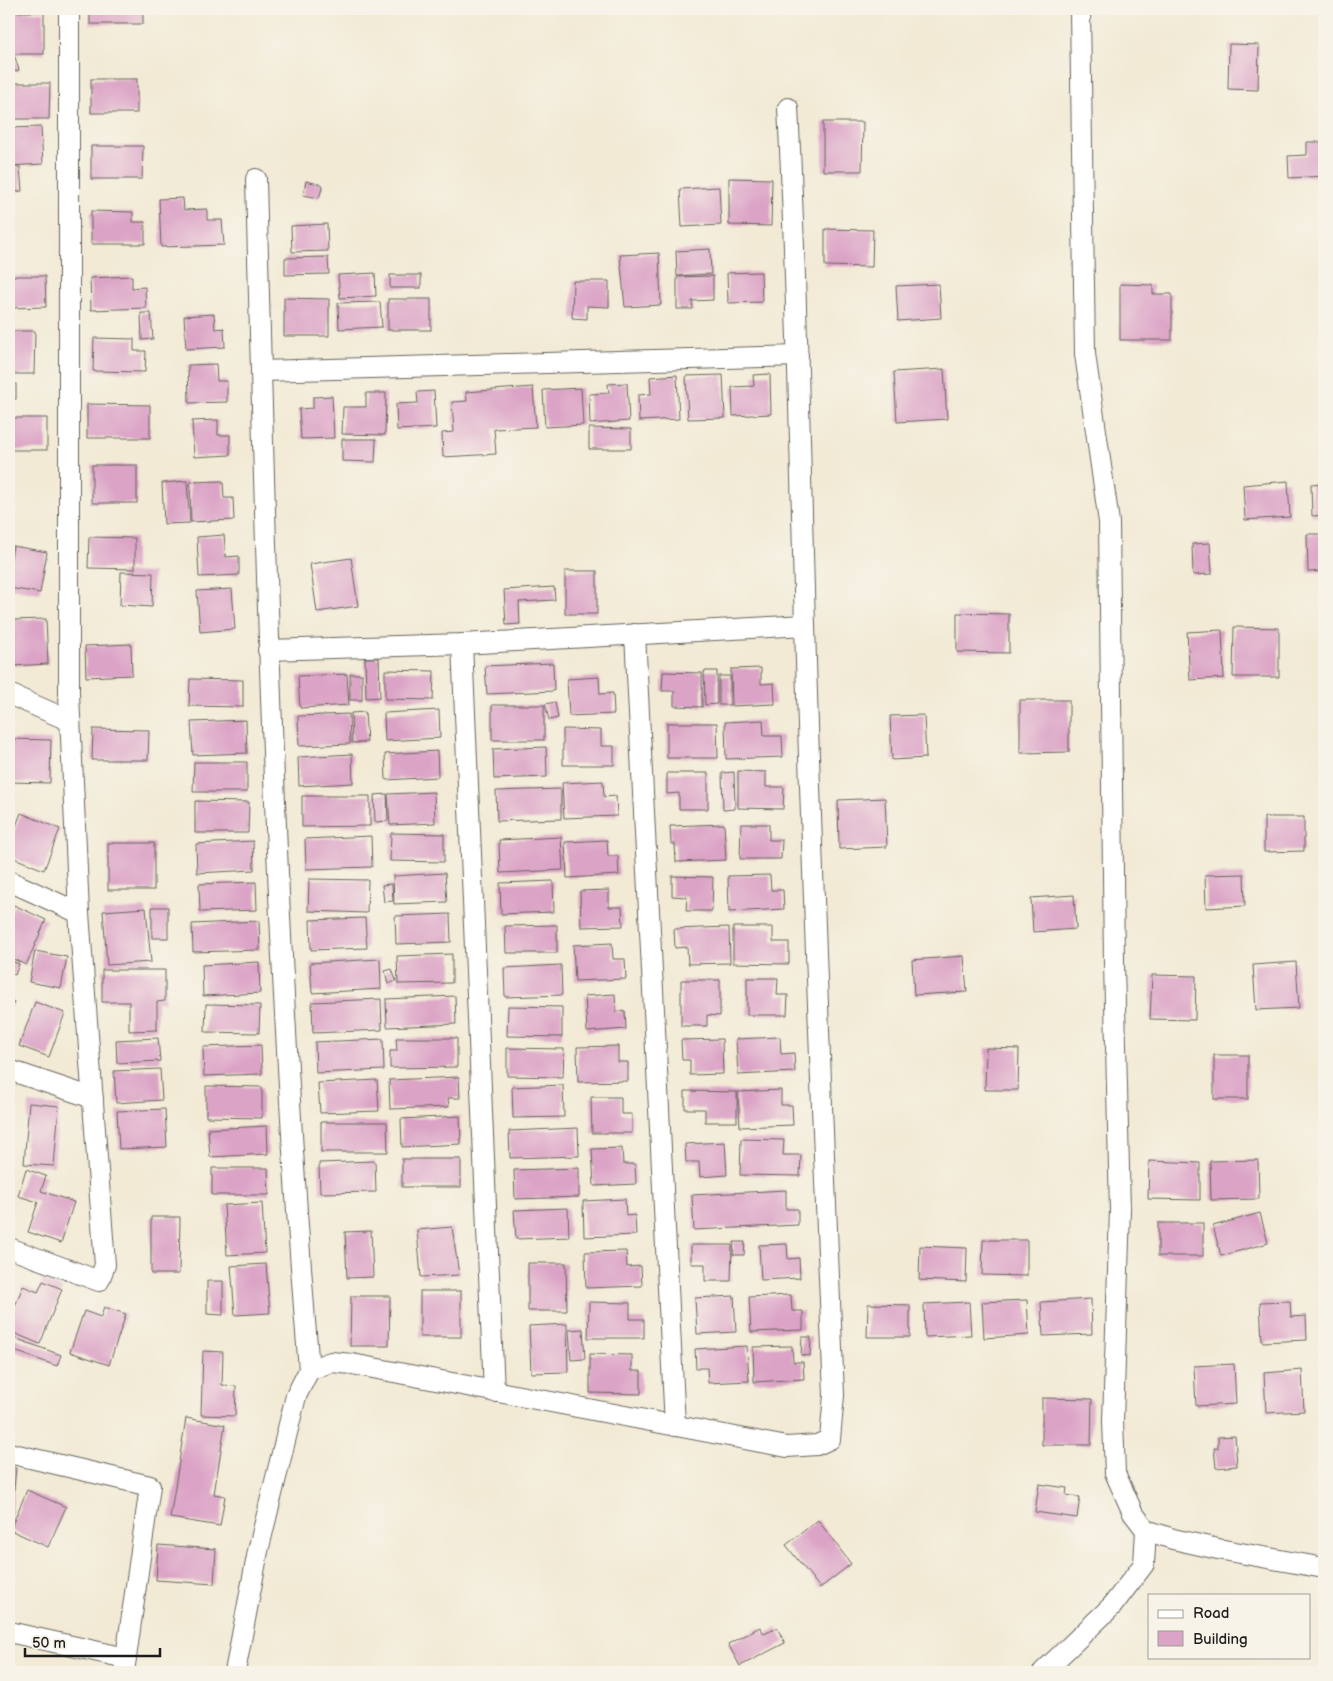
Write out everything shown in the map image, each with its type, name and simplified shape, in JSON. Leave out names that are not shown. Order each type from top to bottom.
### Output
[{"type":"street","points":[[9,1248],[100,1281],[105,1265],[79,913],[70,721],[69,9]]},
{"type":"street","points":[[1080,9],[1085,354],[1109,522],[1114,963],[1120,1210],[1113,1421],[1115,1473],[1133,1513],[1146,1530],[1172,1539],[1209,1547],[1324,1568]]},
{"type":"street","points":[[308,1370],[331,1362],[352,1364],[787,1447],[817,1445],[830,1439],[834,1395],[821,1104],[798,356],[788,108]]},
{"type":"street","points":[[235,1672],[258,1551],[296,1396],[308,1370],[298,1238],[268,650],[256,179]]},
{"type":"street","points":[[261,371],[798,356]]},
{"type":"street","points":[[268,650],[462,644],[805,625]]},
{"type":"street","points":[[635,634],[675,1426]]},
{"type":"street","points":[[462,644],[494,1392]]},
{"type":"street","points":[[9,694],[70,721]]},
{"type":"street","points":[[9,881],[79,913]]},
{"type":"street","points":[[9,1070],[93,1098]]},
{"type":"street","points":[[9,1453],[150,1486],[125,1665],[9,1632]]},
{"type":"street","points":[[1044,1672],[1112,1606],[1144,1564],[1146,1530]]},
{"type":"building","points":[[90,9],[143,9],[143,24],[90,24]]},
{"type":"building","points":[[9,12],[44,12],[44,54],[9,54]]},
{"type":"building","points":[[1229,44],[1259,45],[1258,90],[1228,89]]},
{"type":"building","points":[[15,57],[19,70],[9,74],[9,59]]},
{"type":"building","points":[[91,79],[137,79],[137,113],[91,113]]},
{"type":"building","points":[[9,83],[50,83],[49,119],[9,119]]},
{"type":"building","points":[[823,122],[863,122],[862,171],[823,171]]},
{"type":"building","points":[[41,127],[43,164],[9,166],[9,128]]},
{"type":"building","points":[[1307,142],[1324,142],[1324,176],[1289,178],[1288,156],[1307,155]]},
{"type":"building","points":[[91,146],[143,146],[142,179],[91,179]]},
{"type":"building","points":[[9,167],[20,167],[22,191],[9,192]]},
{"type":"building","points":[[729,178],[772,179],[771,226],[729,225]]},
{"type":"building","points":[[306,181],[323,185],[319,198],[303,195]]},
{"type":"building","points":[[719,187],[721,225],[682,227],[680,189]]},
{"type":"building","points":[[183,198],[184,210],[207,209],[207,220],[222,220],[224,245],[161,247],[159,199]]},
{"type":"building","points":[[91,211],[133,212],[133,222],[145,222],[145,244],[91,244]]},
{"type":"building","points":[[327,224],[328,251],[292,252],[291,226]]},
{"type":"building","points":[[825,229],[873,230],[872,267],[825,266]]},
{"type":"building","points":[[710,249],[711,274],[677,276],[676,251]]},
{"type":"building","points":[[659,253],[661,305],[625,307],[620,255]]},
{"type":"building","points":[[328,257],[329,274],[285,275],[285,258]]},
{"type":"building","points":[[761,272],[762,302],[728,303],[727,273]]},
{"type":"building","points":[[375,273],[376,296],[340,298],[338,275]]},
{"type":"building","points":[[390,275],[421,275],[421,288],[390,288]]},
{"type":"building","points":[[9,276],[45,276],[46,307],[9,308]]},
{"type":"building","points":[[132,276],[132,288],[145,287],[146,308],[91,310],[90,278]]},
{"type":"building","points":[[713,276],[713,300],[692,301],[693,309],[677,309],[677,277]]},
{"type":"building","points":[[573,281],[609,281],[609,307],[587,306],[587,319],[572,318]]},
{"type":"building","points":[[939,284],[941,318],[898,321],[896,286]]},
{"type":"building","points":[[1120,284],[1153,285],[1153,294],[1172,294],[1172,340],[1120,340]]},
{"type":"building","points":[[284,298],[329,299],[329,336],[284,336]]},
{"type":"building","points":[[388,299],[431,299],[431,330],[388,330]]},
{"type":"building","points":[[380,302],[382,327],[339,329],[338,303]]},
{"type":"building","points":[[141,313],[151,313],[153,339],[142,340]]},
{"type":"building","points":[[214,314],[215,329],[224,328],[225,347],[186,349],[184,316]]},
{"type":"building","points":[[9,331],[35,331],[34,374],[9,374]]},
{"type":"building","points":[[94,338],[134,339],[134,351],[146,351],[145,372],[93,371]]},
{"type":"building","points":[[216,364],[217,381],[227,381],[227,402],[189,403],[188,365]]},
{"type":"building","points":[[944,369],[947,419],[897,422],[894,372]]},
{"type":"building","points":[[770,374],[771,414],[733,416],[732,387],[754,386],[753,375]]},
{"type":"building","points":[[677,375],[679,419],[639,421],[638,395],[651,394],[650,377]]},
{"type":"building","points":[[723,375],[725,418],[688,419],[686,376]]},
{"type":"building","points":[[627,383],[629,421],[590,424],[589,394],[609,393],[608,384]]},
{"type":"building","points":[[9,384],[16,384],[16,399],[9,399]]},
{"type":"building","points":[[533,387],[536,427],[494,429],[496,454],[443,457],[442,433],[454,432],[452,402],[467,401],[466,392]]},
{"type":"building","points":[[581,388],[583,425],[545,427],[543,390]]},
{"type":"building","points":[[434,391],[436,428],[397,430],[396,404],[418,403],[417,392]]},
{"type":"building","points":[[366,393],[386,393],[385,435],[342,434],[343,407],[366,407]]},
{"type":"building","points":[[332,396],[334,438],[301,439],[299,409],[313,408],[313,397]]},
{"type":"building","points":[[87,404],[150,405],[150,438],[87,438]]},
{"type":"building","points":[[9,418],[47,418],[47,450],[9,450]]},
{"type":"building","points":[[218,420],[218,435],[230,435],[230,455],[194,457],[192,421]]},
{"type":"building","points":[[589,428],[631,429],[631,449],[589,449]]},
{"type":"building","points":[[342,439],[376,439],[375,462],[342,461]]},
{"type":"building","points":[[92,465],[137,465],[137,503],[92,503]]},
{"type":"building","points":[[187,481],[190,523],[164,524],[162,483]]},
{"type":"building","points":[[223,481],[224,498],[233,498],[234,520],[191,522],[190,482]]},
{"type":"building","points":[[1288,481],[1290,517],[1245,520],[1243,485]]},
{"type":"building","points":[[1324,483],[1324,515],[1312,516],[1311,484]]},
{"type":"building","points":[[1307,534],[1324,534],[1324,571],[1308,572]]},
{"type":"building","points":[[224,535],[226,557],[239,556],[239,575],[199,577],[197,537]]},
{"type":"building","points":[[89,537],[135,538],[135,569],[88,568]]},
{"type":"building","points":[[1210,543],[1212,574],[1193,575],[1192,544]]},
{"type":"building","points":[[13,546],[47,552],[40,593],[9,588],[9,569]]},
{"type":"building","points":[[351,558],[358,606],[317,612],[310,564]]},
{"type":"building","points":[[565,571],[597,571],[597,614],[565,614]]},
{"type":"building","points":[[121,572],[153,573],[152,607],[120,605]]},
{"type":"building","points":[[554,587],[555,600],[519,602],[520,624],[506,625],[504,590]]},
{"type":"building","points":[[232,589],[235,629],[200,632],[197,591]]},
{"type":"building","points":[[957,613],[1009,614],[1009,653],[957,652]]},
{"type":"building","points":[[46,619],[48,664],[12,666],[10,620]]},
{"type":"building","points":[[1234,627],[1279,628],[1279,677],[1233,677]]},
{"type":"building","points":[[1222,630],[1224,678],[1190,680],[1187,632]]},
{"type":"building","points":[[131,644],[132,675],[86,677],[85,646]]},
{"type":"building","points":[[365,658],[379,658],[380,697],[366,698]]},
{"type":"building","points":[[553,663],[554,691],[487,694],[485,666]]},
{"type":"building","points":[[761,668],[761,684],[774,683],[775,704],[732,706],[731,669]]},
{"type":"building","points":[[385,670],[434,671],[433,700],[385,699]]},
{"type":"building","points":[[704,671],[717,671],[717,704],[705,705]]},
{"type":"building","points":[[663,672],[702,673],[702,707],[674,706],[674,691],[662,691]]},
{"type":"building","points":[[347,674],[349,705],[300,708],[298,676]]},
{"type":"building","points":[[350,674],[362,674],[362,700],[350,700]]},
{"type":"building","points":[[719,676],[730,676],[730,705],[719,705]]},
{"type":"building","points":[[599,677],[600,694],[613,693],[614,714],[569,716],[567,679]]},
{"type":"building","points":[[190,679],[243,680],[243,707],[189,706]]},
{"type":"building","points":[[1020,700],[1069,700],[1069,752],[1020,753]]},
{"type":"building","points":[[555,702],[558,718],[549,720],[545,704]]},
{"type":"building","points":[[492,705],[544,705],[544,740],[492,740]]},
{"type":"building","points":[[439,710],[440,738],[385,741],[384,713]]},
{"type":"building","points":[[365,712],[367,742],[352,743],[351,713]]},
{"type":"building","points":[[349,714],[350,744],[299,746],[298,716]]},
{"type":"building","points":[[924,715],[926,758],[892,760],[890,716]]},
{"type":"building","points":[[246,720],[247,753],[193,755],[191,722]]},
{"type":"building","points":[[763,720],[764,736],[782,736],[783,757],[726,759],[725,722]]},
{"type":"building","points":[[667,723],[717,723],[718,758],[667,758]]},
{"type":"building","points":[[93,729],[149,730],[148,760],[92,760]]},
{"type":"building","points":[[563,729],[601,730],[601,746],[614,746],[614,765],[563,765]]},
{"type":"building","points":[[9,739],[51,740],[50,783],[9,782]]},
{"type":"building","points":[[546,747],[547,777],[494,779],[493,749]]},
{"type":"building","points":[[437,751],[438,777],[386,780],[385,754]]},
{"type":"building","points":[[352,754],[353,783],[299,786],[298,757]]},
{"type":"building","points":[[194,762],[247,762],[247,792],[193,792]]},
{"type":"building","points":[[738,771],[766,772],[766,787],[784,787],[783,809],[738,808]]},
{"type":"building","points":[[734,772],[735,809],[723,810],[722,773]]},
{"type":"building","points":[[667,773],[708,773],[708,809],[679,809],[679,793],[667,794]]},
{"type":"building","points":[[603,781],[604,797],[616,796],[617,816],[564,818],[562,783]]},
{"type":"building","points":[[561,789],[561,819],[497,821],[496,791]]},
{"type":"building","points":[[434,792],[435,823],[390,825],[388,794]]},
{"type":"building","points":[[387,794],[388,821],[375,822],[374,795]]},
{"type":"building","points":[[302,796],[370,796],[370,826],[302,827]]},
{"type":"building","points":[[885,798],[887,847],[839,849],[838,800]]},
{"type":"building","points":[[195,801],[249,802],[248,833],[195,833]]},
{"type":"building","points":[[9,810],[14,812],[9,826]]},
{"type":"building","points":[[21,813],[60,829],[44,870],[9,856],[9,844]]},
{"type":"building","points":[[1264,817],[1304,817],[1304,851],[1264,852]]},
{"type":"building","points":[[724,824],[726,860],[676,862],[675,844],[671,844],[670,826]]},
{"type":"building","points":[[741,824],[769,824],[769,840],[782,840],[781,859],[740,859]]},
{"type":"building","points":[[391,833],[444,834],[444,862],[390,861]]},
{"type":"building","points":[[371,836],[372,867],[306,869],[305,839]]},
{"type":"building","points":[[561,837],[563,870],[500,873],[499,840]]},
{"type":"building","points":[[607,840],[608,856],[618,856],[619,875],[567,878],[565,842]]},
{"type":"building","points":[[253,841],[254,870],[197,873],[196,844]]},
{"type":"building","points":[[108,843],[154,843],[154,890],[108,890]]},
{"type":"building","points":[[445,873],[447,902],[394,904],[393,876]]},
{"type":"building","points":[[1244,874],[1245,906],[1206,908],[1205,875]]},
{"type":"building","points":[[770,875],[771,890],[783,890],[784,909],[729,912],[728,876]]},
{"type":"building","points":[[672,876],[713,877],[712,911],[686,911],[687,897],[672,896]]},
{"type":"building","points":[[309,879],[368,880],[367,913],[308,911]]},
{"type":"building","points":[[553,881],[554,912],[501,914],[500,883]]},
{"type":"building","points":[[256,882],[257,910],[200,912],[199,884]]},
{"type":"building","points":[[392,884],[393,901],[384,902],[382,885]]},
{"type":"building","points":[[609,890],[609,907],[622,907],[623,926],[581,927],[580,891]]},
{"type":"building","points":[[1074,895],[1076,929],[1033,932],[1031,898]]},
{"type":"building","points":[[14,905],[46,920],[26,965],[9,957],[9,916]]},
{"type":"building","points":[[152,907],[168,907],[168,938],[152,938]]},
{"type":"building","points":[[146,908],[151,962],[107,965],[103,911]]},
{"type":"building","points":[[450,914],[451,942],[396,944],[395,916]]},
{"type":"building","points":[[365,918],[367,948],[311,950],[310,920]]},
{"type":"building","points":[[259,921],[260,950],[193,952],[192,924]]},
{"type":"building","points":[[557,925],[557,953],[506,953],[505,926]]},
{"type":"building","points":[[729,927],[730,963],[688,964],[687,947],[675,948],[674,929]]},
{"type":"building","points":[[733,927],[773,927],[773,942],[789,942],[789,964],[733,963]]},
{"type":"building","points":[[612,943],[613,959],[625,959],[626,979],[575,981],[573,945]]},
{"type":"building","points":[[35,951],[67,957],[61,988],[29,982]]},
{"type":"building","points":[[452,954],[452,983],[398,984],[397,956]]},
{"type":"building","points":[[964,956],[967,992],[914,995],[912,960]]},
{"type":"building","points":[[380,959],[381,989],[312,993],[310,963]]},
{"type":"building","points":[[9,960],[19,964],[15,975],[9,972]]},
{"type":"building","points":[[259,962],[260,993],[203,996],[202,965]]},
{"type":"building","points":[[1296,962],[1299,1008],[1256,1010],[1253,965]]},
{"type":"building","points":[[561,965],[562,995],[505,997],[504,968]]},
{"type":"building","points":[[392,969],[396,981],[388,984],[385,971]]},
{"type":"building","points":[[102,970],[165,970],[165,1001],[157,1002],[157,1030],[129,1031],[129,1002],[102,1002]]},
{"type":"building","points":[[1152,975],[1196,976],[1195,1020],[1150,1019]]},
{"type":"building","points":[[747,978],[778,978],[777,995],[788,995],[787,1015],[747,1015]]},
{"type":"building","points":[[681,980],[720,980],[720,1016],[707,1015],[707,1026],[681,1026]]},
{"type":"building","points":[[615,994],[616,1012],[625,1011],[626,1029],[587,1032],[585,996]]},
{"type":"building","points":[[455,996],[456,1024],[387,1027],[386,999]]},
{"type":"building","points":[[381,999],[382,1030],[313,1033],[312,1002]]},
{"type":"building","points":[[9,1000],[14,1002],[9,1014]]},
{"type":"building","points":[[35,1002],[65,1013],[49,1057],[19,1046]]},
{"type":"building","points":[[206,1004],[260,1005],[259,1033],[205,1032]]},
{"type":"building","points":[[508,1006],[562,1007],[562,1037],[507,1036]]},
{"type":"building","points":[[780,1037],[781,1054],[794,1053],[795,1072],[738,1075],[736,1039]]},
{"type":"building","points":[[158,1038],[160,1061],[117,1063],[116,1040]]},
{"type":"building","points":[[396,1038],[457,1038],[457,1067],[390,1068],[390,1051],[397,1051]]},
{"type":"building","points":[[383,1039],[384,1070],[316,1073],[315,1042]]},
{"type":"building","points":[[722,1039],[723,1074],[690,1075],[690,1060],[682,1060],[681,1040]]},
{"type":"building","points":[[261,1045],[262,1074],[204,1076],[203,1047]]},
{"type":"building","points":[[618,1046],[618,1062],[628,1062],[628,1081],[578,1082],[577,1047]]},
{"type":"building","points":[[507,1048],[564,1049],[563,1077],[507,1076]]},
{"type":"building","points":[[986,1048],[1019,1049],[1018,1090],[985,1090]]},
{"type":"building","points":[[1214,1055],[1248,1055],[1248,1099],[1214,1099]]},
{"type":"building","points":[[160,1069],[162,1100],[116,1103],[114,1071]]},
{"type":"building","points":[[459,1077],[460,1098],[448,1098],[449,1107],[390,1109],[389,1080]]},
{"type":"building","points":[[377,1080],[379,1111],[320,1113],[318,1083]]},
{"type":"building","points":[[563,1085],[564,1117],[513,1118],[512,1087]]},
{"type":"building","points":[[206,1086],[262,1087],[262,1118],[206,1117]]},
{"type":"building","points":[[781,1090],[781,1105],[792,1105],[793,1125],[740,1127],[738,1092]]},
{"type":"building","points":[[685,1091],[737,1092],[737,1122],[705,1122],[705,1109],[685,1109]]},
{"type":"building","points":[[591,1097],[621,1097],[621,1114],[632,1114],[632,1133],[592,1133]]},
{"type":"building","points":[[29,1103],[59,1106],[54,1166],[24,1164]]},
{"type":"building","points":[[165,1109],[167,1147],[119,1149],[117,1111]]},
{"type":"building","points":[[460,1116],[461,1144],[402,1147],[401,1119]]},
{"type":"building","points":[[321,1122],[387,1122],[388,1152],[321,1152]]},
{"type":"building","points":[[267,1126],[268,1154],[210,1157],[208,1129]]},
{"type":"building","points":[[578,1128],[579,1156],[510,1158],[509,1131]]},
{"type":"building","points":[[741,1139],[784,1140],[783,1155],[801,1155],[800,1176],[740,1175]]},
{"type":"building","points":[[725,1142],[727,1175],[700,1177],[699,1162],[686,1162],[685,1144]]},
{"type":"building","points":[[622,1148],[623,1164],[635,1164],[636,1184],[594,1186],[592,1149]]},
{"type":"building","points":[[402,1159],[461,1159],[461,1187],[402,1187]]},
{"type":"building","points":[[1258,1160],[1259,1199],[1211,1200],[1210,1161]]},
{"type":"building","points":[[375,1161],[376,1192],[320,1193],[319,1163]]},
{"type":"building","points":[[1149,1161],[1200,1163],[1200,1200],[1148,1199]]},
{"type":"building","points":[[212,1168],[268,1168],[269,1195],[212,1195]]},
{"type":"building","points":[[579,1168],[579,1197],[515,1199],[514,1170]]},
{"type":"building","points":[[26,1169],[46,1176],[41,1191],[74,1202],[61,1243],[28,1232],[38,1202],[18,1196]]},
{"type":"building","points":[[786,1190],[786,1209],[798,1209],[798,1225],[694,1230],[692,1195]]},
{"type":"building","points":[[625,1199],[626,1216],[635,1215],[636,1235],[584,1237],[583,1201]]},
{"type":"building","points":[[262,1203],[265,1253],[227,1255],[224,1205]]},
{"type":"building","points":[[568,1208],[569,1237],[516,1239],[514,1210]]},
{"type":"building","points":[[1260,1213],[1268,1243],[1221,1256],[1213,1226]]},
{"type":"building","points":[[151,1217],[180,1217],[179,1274],[151,1274]]},
{"type":"building","points":[[1158,1223],[1203,1223],[1203,1256],[1158,1256]]},
{"type":"building","points":[[452,1227],[459,1275],[421,1277],[417,1230]]},
{"type":"building","points":[[371,1231],[373,1277],[347,1278],[345,1232]]},
{"type":"building","points":[[983,1240],[1027,1240],[1027,1276],[982,1275]]},
{"type":"building","points":[[734,1242],[745,1242],[744,1255],[733,1255]]},
{"type":"building","points":[[787,1244],[788,1259],[799,1258],[800,1278],[761,1280],[759,1245]]},
{"type":"building","points":[[691,1245],[732,1245],[731,1281],[705,1281],[705,1264],[691,1264]]},
{"type":"building","points":[[920,1246],[967,1248],[966,1282],[919,1280]]},
{"type":"building","points":[[626,1251],[627,1267],[641,1266],[642,1286],[586,1288],[585,1252]]},
{"type":"building","points":[[528,1263],[566,1263],[567,1311],[528,1311]]},
{"type":"building","points":[[266,1264],[270,1313],[235,1315],[231,1266]]},
{"type":"building","points":[[43,1281],[62,1289],[40,1344],[9,1331],[9,1321],[23,1286],[38,1292]]},
{"type":"building","points":[[207,1281],[223,1281],[223,1315],[207,1314]]},
{"type":"building","points":[[420,1291],[461,1291],[461,1337],[420,1337]]},
{"type":"building","points":[[791,1295],[792,1311],[803,1311],[803,1330],[751,1332],[749,1297]]},
{"type":"building","points":[[351,1296],[390,1296],[389,1346],[350,1346]]},
{"type":"building","points":[[734,1296],[736,1332],[697,1334],[695,1298]]},
{"type":"building","points":[[1091,1299],[1092,1334],[1043,1336],[1041,1302]]},
{"type":"building","points":[[1027,1300],[1029,1335],[984,1338],[982,1302]]},
{"type":"building","points":[[1290,1301],[1291,1317],[1306,1316],[1307,1340],[1262,1342],[1260,1302]]},
{"type":"building","points":[[589,1302],[630,1303],[630,1319],[644,1319],[644,1338],[588,1338]]},
{"type":"building","points":[[969,1302],[971,1335],[925,1337],[924,1304]]},
{"type":"building","points":[[868,1304],[910,1305],[910,1337],[867,1337]]},
{"type":"building","points":[[104,1307],[126,1314],[109,1365],[70,1352],[84,1311],[101,1317]]},
{"type":"building","points":[[567,1324],[568,1372],[531,1373],[529,1326]]},
{"type":"building","points":[[583,1329],[585,1359],[571,1360],[569,1330]]},
{"type":"building","points":[[9,1336],[61,1355],[57,1366],[9,1349]]},
{"type":"building","points":[[802,1337],[811,1337],[810,1356],[801,1355]]},
{"type":"building","points":[[747,1346],[749,1381],[708,1383],[707,1368],[696,1368],[695,1349]]},
{"type":"building","points":[[792,1346],[793,1362],[803,1362],[804,1379],[754,1382],[753,1347]]},
{"type":"building","points":[[203,1351],[223,1352],[222,1385],[236,1386],[235,1416],[201,1415]]},
{"type":"building","points":[[590,1354],[632,1355],[632,1371],[641,1371],[641,1394],[590,1393]]},
{"type":"building","points":[[1234,1364],[1236,1404],[1196,1406],[1194,1366]]},
{"type":"building","points":[[1302,1370],[1304,1411],[1266,1413],[1264,1373]]},
{"type":"building","points":[[1042,1398],[1092,1399],[1091,1445],[1042,1445]]},
{"type":"building","points":[[186,1418],[225,1425],[214,1494],[225,1496],[220,1526],[170,1518]]},
{"type":"building","points":[[1235,1436],[1237,1466],[1216,1468],[1214,1448],[1218,1448],[1218,1437]]},
{"type":"building","points":[[9,1468],[16,1468],[9,1532]]},
{"type":"building","points":[[1039,1484],[1067,1488],[1066,1495],[1080,1497],[1077,1518],[1035,1512]]},
{"type":"building","points":[[27,1490],[66,1507],[48,1547],[10,1530]]},
{"type":"building","points":[[818,1520],[851,1564],[820,1588],[786,1545]]},
{"type":"building","points":[[158,1545],[216,1549],[214,1584],[156,1580]]},
{"type":"building","points":[[760,1627],[764,1634],[777,1628],[785,1643],[740,1666],[728,1644]]}]
